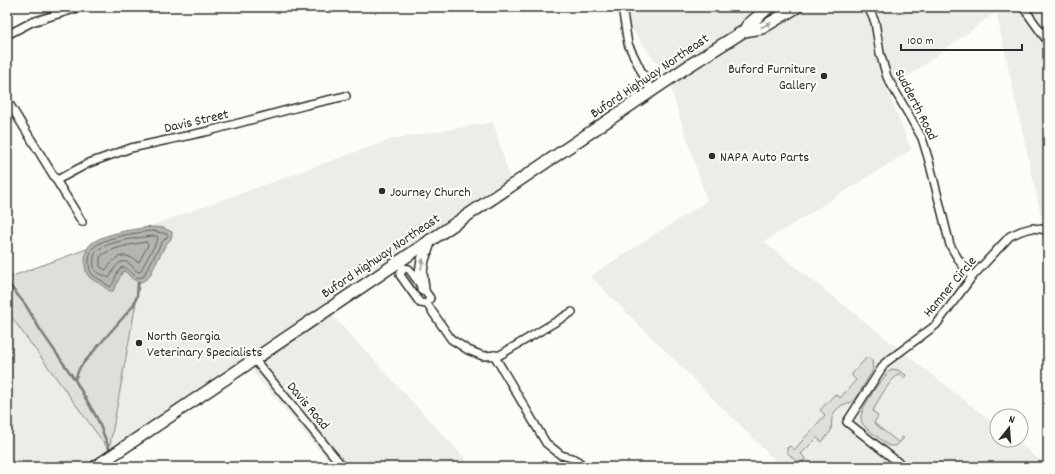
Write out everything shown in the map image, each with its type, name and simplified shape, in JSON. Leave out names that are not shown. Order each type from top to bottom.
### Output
[{"type":"main road","points":[[744,31],[748,25],[770,7]]},
{"type":"main road","points":[[744,31],[762,28],[797,7]]},
{"type":"main road","name":"Buford Highway Northeast","points":[[95,467],[254,359],[400,264],[430,240],[651,91],[744,31]]},
{"type":"main road","points":[[423,289],[421,272],[422,260],[430,240]]},
{"type":"street","points":[[7,35],[32,22],[81,7]]},
{"type":"street","points":[[622,7],[628,44],[651,91]]},
{"type":"street","name":"Sudderth Road","points":[[868,7],[875,22],[880,53],[887,77],[922,138],[930,161],[950,245],[960,262],[972,277]]},
{"type":"street","points":[[1023,7],[1048,42]]},
{"type":"street","name":"Davis Street","points":[[57,180],[89,163],[131,148],[209,131],[346,96]]},
{"type":"street","points":[[7,100],[82,222]]},
{"type":"street","name":"Hamner Circle","points":[[904,467],[848,422],[885,363],[936,325],[972,277],[1010,236],[1020,231],[1032,228],[1048,230]]},
{"type":"street","points":[[427,304],[430,298],[409,269],[400,264],[400,274],[420,303],[427,304],[451,339],[468,350],[483,356],[500,355],[572,312]]},
{"type":"street","points":[[494,355],[546,442],[561,455],[575,458],[585,467]]},
{"type":"street","name":"Davis Road","points":[[254,359],[343,467]]},
{"type":"shaded area","points":[[615,7],[1048,7],[1048,221],[1041,215],[996,12],[888,91],[911,150],[764,242],[989,420],[989,448],[1025,448],[1048,467],[782,467],[590,276],[707,201],[667,77]]},
{"type":"shaded area","points":[[493,122],[512,186],[329,312],[472,466],[471,467],[334,467],[248,366],[109,450],[86,467],[7,467],[7,311],[109,449],[150,226],[392,139]]},
{"type":"shaded area","points":[[150,226],[109,450],[7,311],[7,278]]},
{"type":"shaded area","points":[[867,357],[872,360],[873,370],[856,398],[850,403],[842,405],[835,411],[832,418],[831,431],[822,442],[817,438],[801,454],[805,458],[804,461],[795,460],[787,452],[787,448],[790,446],[794,450],[825,415],[820,410],[835,394],[840,398],[856,380],[852,374]]},
{"type":"shaded area","points":[[891,369],[898,370],[906,375],[903,378],[899,373],[895,377],[878,400],[873,411],[878,416],[874,423],[898,442],[902,437],[904,438],[896,446],[889,446],[866,428],[861,419],[864,407],[876,387]]},
{"type":"water","points":[[153,227],[164,228],[172,232],[172,234],[171,239],[166,244],[149,277],[142,282],[139,282],[132,279],[126,272],[123,271],[113,291],[110,291],[87,275],[85,269],[86,255],[89,246],[94,242],[119,232]]},
{"type":"waterway","points":[[7,282],[25,304],[41,331],[75,380],[97,418],[111,453]]},
{"type":"waterway","points":[[75,379],[80,367],[133,306],[137,296],[138,282]]},
{"type":"waterway","points":[[113,457],[117,467]]},
{"type":"place","name":"Buford Furniture Gallery","points":[[824,76]]},
{"type":"place","name":"NAPA Auto Parts","points":[[712,156]]},
{"type":"place","name":"Journey Church","points":[[382,191]]},
{"type":"place","name":"North Georgia Veterinary Specialists","points":[[139,343]]}]
